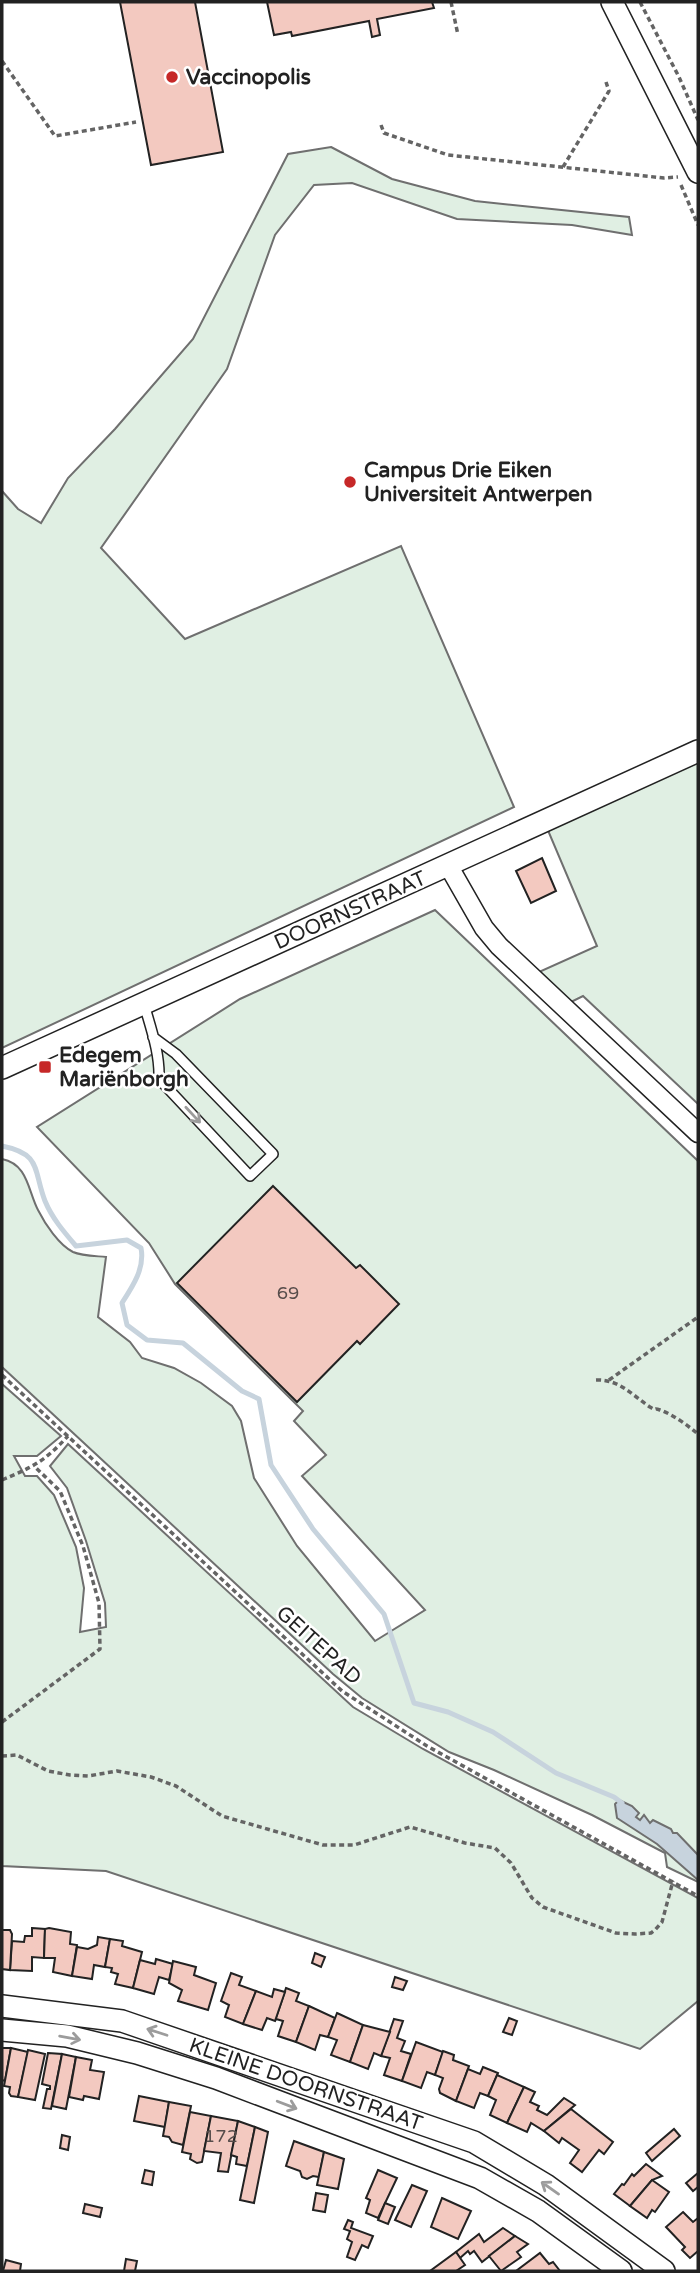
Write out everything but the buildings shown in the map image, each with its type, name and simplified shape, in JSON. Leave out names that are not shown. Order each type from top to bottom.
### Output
[{"type":"street","points":[[612,2],[688,175]]},
{"type":"street","name":"DOORNSTRAAT","points":[[2,1068],[698,751]]},
{"type":"street","points":[[448,865],[484,928],[499,946],[698,1133]]},
{"type":"street","name":"KLEINE DOORNSTRAAT","points":[[2,2006],[122,2021],[474,2142],[530,2175],[664,2271]]},
{"type":"street","name":"KLEINE DOORNSTRAAT","points":[[2,2030],[67,2036],[137,2053],[216,2078],[480,2178],[538,2211],[621,2271]]},
{"type":"street","points":[[574,2237],[590,2217]]},
{"type":"lane","points":[[144,1004],[159,1061],[159,1079],[250,1175],[273,1154],[176,1054],[153,1037]]},
{"type":"path","points":[[451,2],[458,35]]},
{"type":"path","points":[[640,2],[679,76],[698,120]]},
{"type":"path","points":[[2,61],[55,136],[136,122]]},
{"type":"path","points":[[563,167],[608,90],[606,82]]},
{"type":"path","points":[[382,125],[384,133],[448,155],[664,178],[688,175]]},
{"type":"path","points":[[609,1380],[698,1317]]},
{"type":"path","name":"GEITEPAD","points":[[2,1375],[342,1690],[428,1746],[698,1896]]},
{"type":"path","points":[[596,1380],[609,1380],[624,1387],[653,1409],[661,1410],[698,1434]]},
{"type":"path","points":[[2,1480],[47,1458],[68,1436]]},
{"type":"path","points":[[2,1722],[100,1649],[99,1603],[82,1546],[60,1490],[34,1466]]},
{"type":"path","points":[[2,1756],[17,1755],[48,1771],[59,1773],[88,1776],[117,1771],[151,1777],[176,1786],[222,1816],[323,1845],[355,1845],[410,1827],[464,1843],[495,1848],[511,1863],[532,1898],[544,1907],[616,1933],[651,1933],[655,1930],[662,1922],[673,1881]]},
{"type":"green space","points":[[331,147],[392,179],[475,201],[629,217],[632,235],[572,225],[457,219],[352,183],[314,185],[275,235],[227,369],[101,548],[185,639],[401,546],[514,807],[2,1048],[2,491],[18,509],[41,523],[68,478],[115,429],[193,339],[288,154]]},
{"type":"green space","points":[[698,751],[698,1104],[583,996],[563,1006],[530,976],[597,946],[544,821]]},
{"type":"green space","points":[[435,910],[698,1161],[698,1882],[667,1867],[665,1853],[592,1815],[449,1752],[362,1698],[2,1367],[2,1159],[11,1162],[22,1172],[41,1216],[53,1234],[68,1249],[85,1255],[106,1257],[98,1317],[130,1342],[142,1358],[174,1368],[201,1383],[232,1406],[241,1421],[254,1478],[297,1546],[375,1641],[425,1610],[302,1476],[326,1455],[294,1421],[303,1411],[175,1284],[149,1243],[37,1127],[240,999]]},
{"type":"green space","points":[[2,1384],[61,1436],[37,1456],[14,1456],[25,1476],[37,1476],[54,1495],[76,1547],[84,1588],[80,1632],[106,1627],[105,1603],[67,1488],[50,1466],[68,1444],[353,1707],[423,1749],[698,1898],[698,2001],[640,2049],[106,1871],[2,1866]]},
{"type":"shaded area","points":[[619,1800],[632,1806],[639,1813],[636,1817],[640,1820],[644,1815],[650,1823],[653,1820],[677,1833],[698,1855],[698,1880],[657,1844],[617,1818],[615,1804]]},
{"type":"waterway","points":[[2,1146],[15,1149],[30,1159],[48,1207],[76,1246],[127,1240],[141,1248],[140,1270],[122,1303],[127,1325],[147,1340],[183,1343],[242,1391],[259,1399],[271,1465],[313,1529],[384,1614],[414,1703],[448,1712],[493,1732],[556,1773],[614,1797],[622,1803]]},
{"type":"place","name":"Vaccinopolis","points":[[172,77]]},
{"type":"place","name":"Campus Drie Eiken Universiteit Antwerpen","points":[[350,482]]},
{"type":"place","name":"Edegem Mariënborgh","points":[[45,1067]]}]
